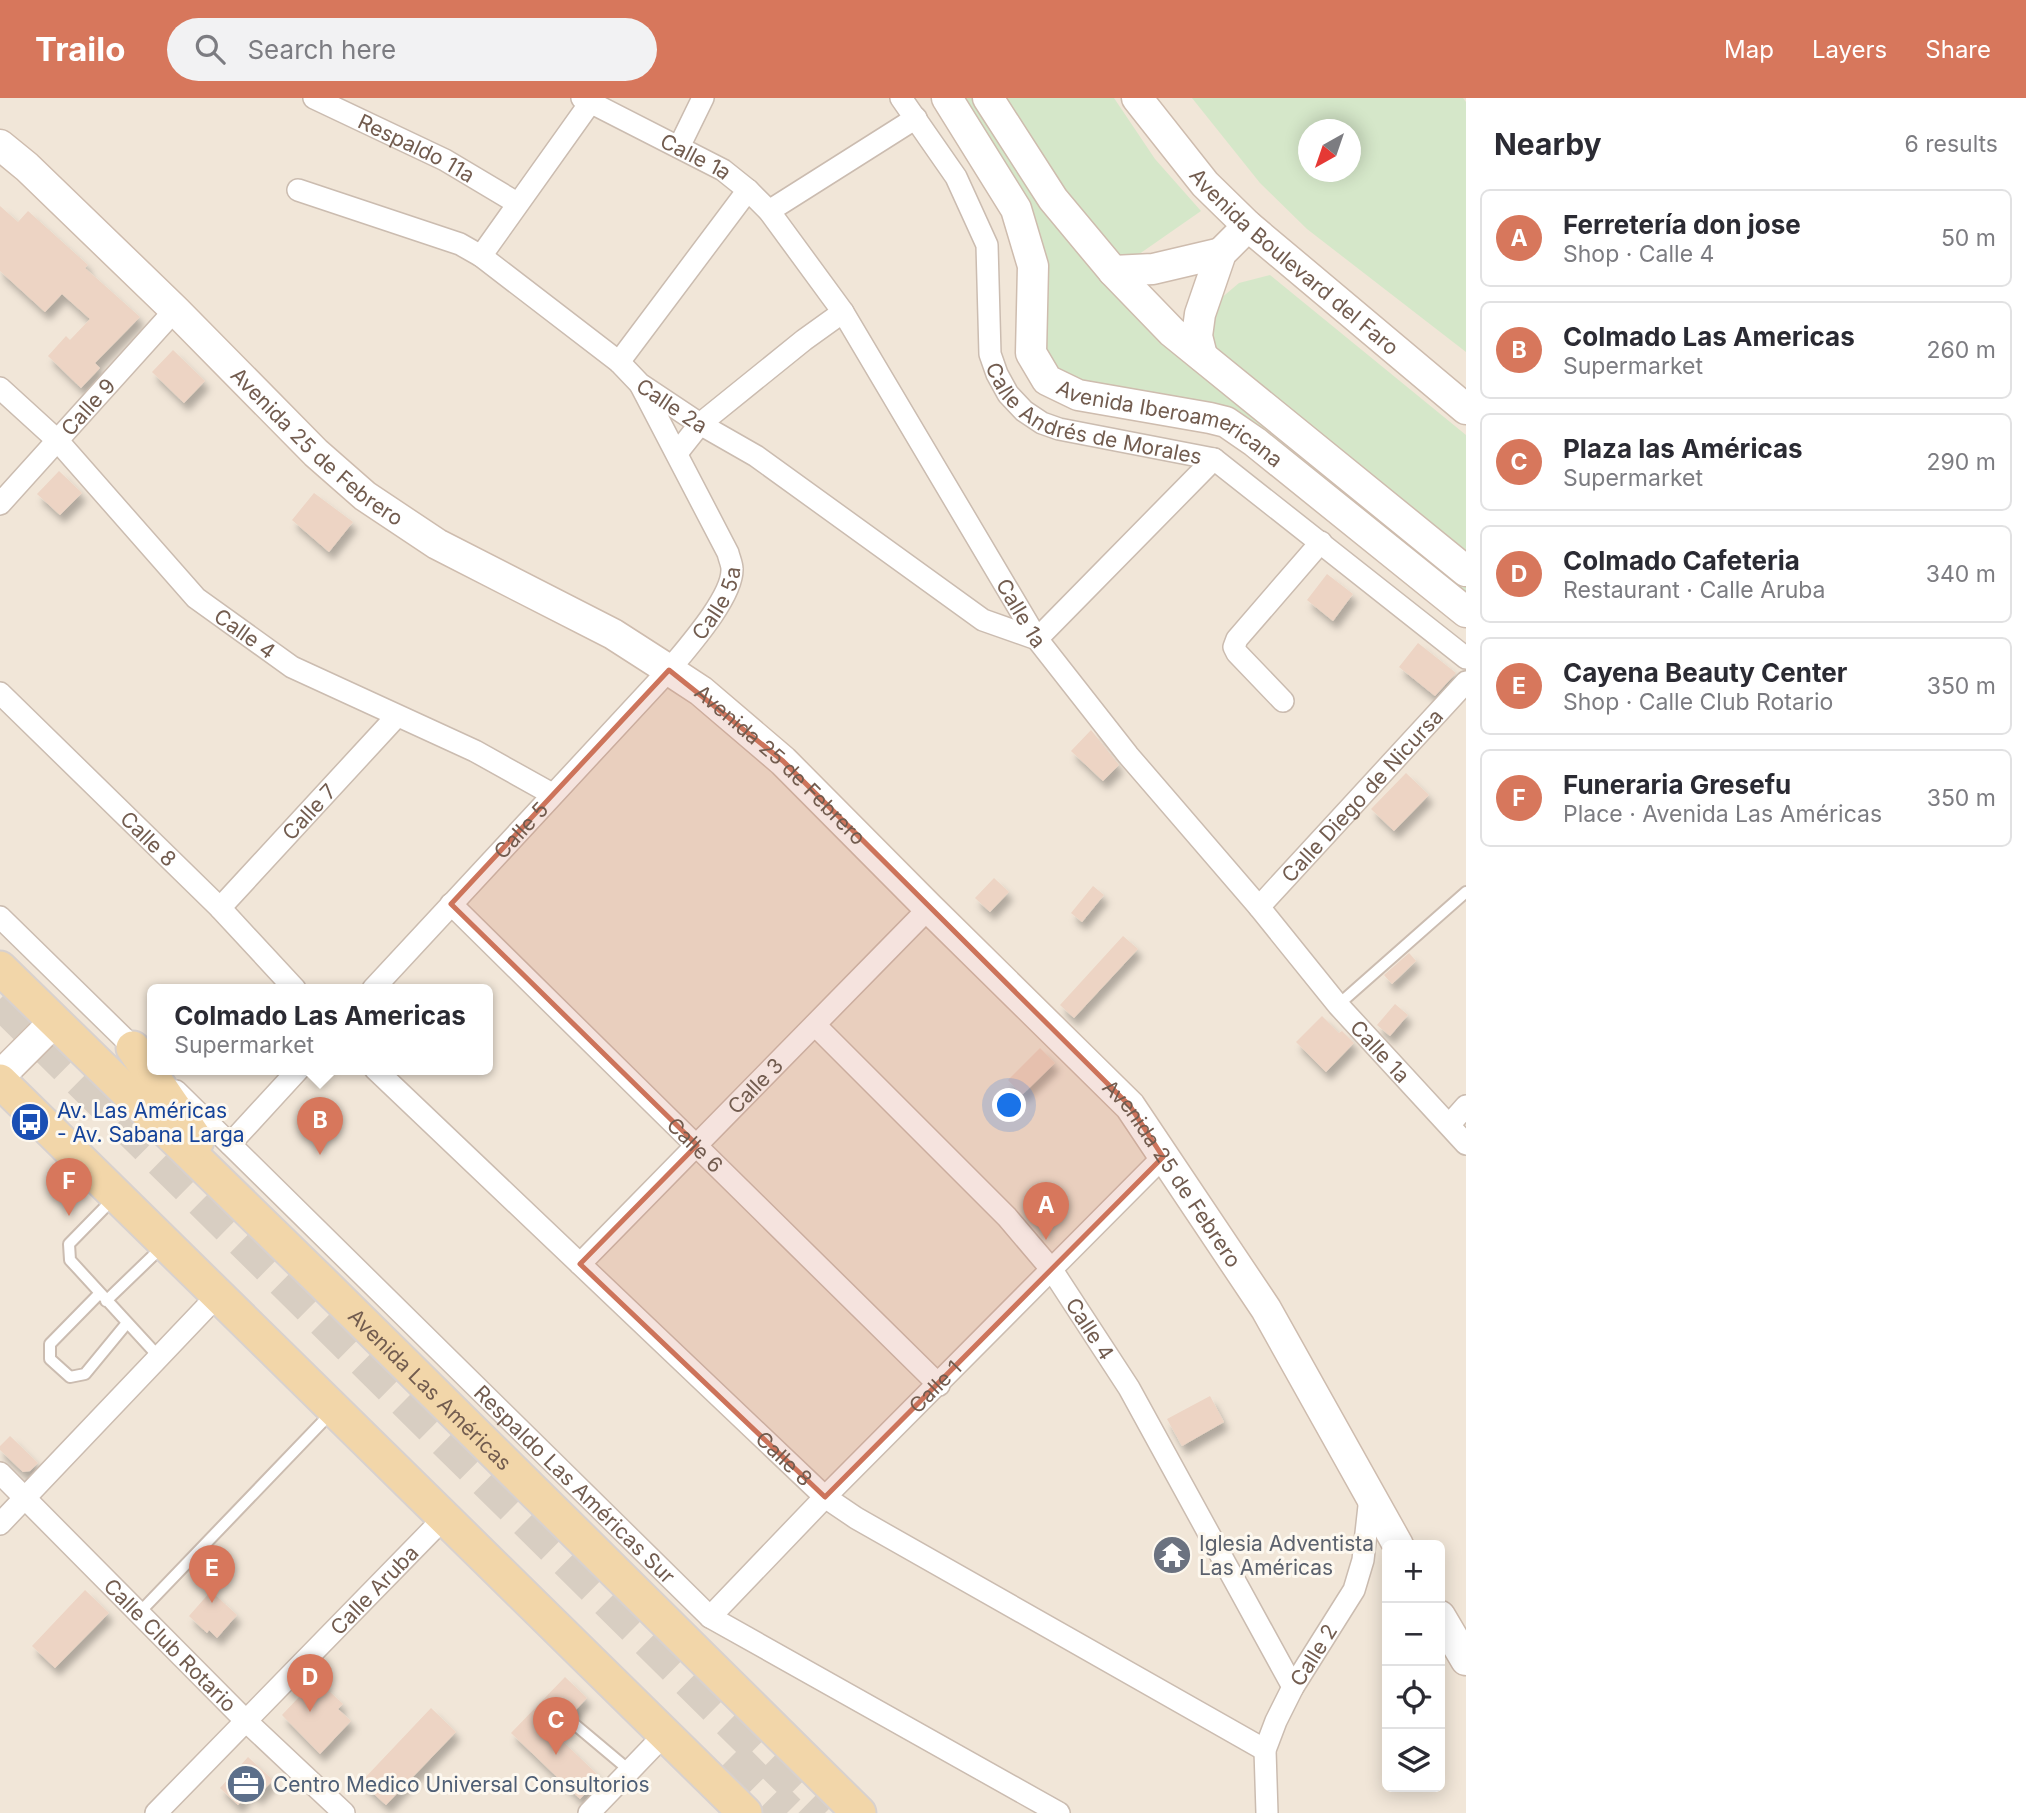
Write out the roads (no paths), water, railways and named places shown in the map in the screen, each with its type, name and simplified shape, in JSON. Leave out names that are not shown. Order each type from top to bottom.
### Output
[{"type":"main road","name":"Avenida Las Américas","points":[[0,968],[859,1813]]},
{"type":"main road","points":[[155,1075],[208,1157],[324,1284]]},
{"type":"main road","points":[[0,1082],[745,1813]]},
{"type":"street","name":"Respaldo 11a","points":[[314,98],[445,160],[517,203]]},
{"type":"street","points":[[679,147],[703,98]]},
{"type":"street","name":"Calle Andrés de Morales","points":[[901,98],[956,177],[986,245],[990,354],[1008,394],[1024,411],[1050,426],[1214,459],[1466,658]]},
{"type":"street","name":"Avenida Iberoamericana","points":[[947,98],[1016,209],[1033,265],[1031,353],[1047,380],[1078,395],[1226,422],[1255,442],[1466,612]]},
{"type":"street","name":"Avenida Iberoamericana","points":[[988,98],[1053,199],[1113,271],[1172,332],[1466,571]]},
{"type":"street","name":"Avenida Boulevard del Faro","points":[[1137,98],[1205,184],[1248,226],[1466,409]]},
{"type":"street","points":[[481,256],[586,100]]},
{"type":"street","name":"Calle 1a","points":[[586,100],[723,170],[769,211],[843,312],[1037,639],[1128,755],[1259,907],[1338,1005],[1466,1144]]},
{"type":"street","points":[[769,211],[916,118]]},
{"type":"street","name":"Avenida 25 de Febrero","points":[[0,145],[27,167],[175,310],[316,453],[365,496],[437,544],[613,634],[701,691],[783,761],[1130,1105],[1266,1309],[1395,1540]]},
{"type":"street","name":"Calle 2a","points":[[298,190],[460,244],[481,256],[619,362],[640,384],[700,424],[756,456],[983,620],[1037,639]]},
{"type":"street","points":[[619,362],[748,190]]},
{"type":"street","points":[[1202,356],[1197,335],[1200,314],[1221,253],[1248,226]]},
{"type":"street","points":[[1113,271],[1153,268],[1221,253]]},
{"type":"street","name":"Calle 9","points":[[0,504],[175,310]]},
{"type":"street","points":[[677,453],[700,424],[843,312]]},
{"type":"street","name":"Calle 5a","points":[[640,384],[728,553],[732,571],[725,594],[699,635],[669,670]]},
{"type":"street","name":"Calle 4","points":[[0,388],[57,440],[196,598],[292,667],[475,751],[552,794]]},
{"type":"street","points":[[1037,639],[1214,459]]},
{"type":"street","points":[[1283,701],[1234,647],[1237,639],[1321,542]]},
{"type":"street","name":"Calle 5","points":[[378,984],[669,670]]},
{"type":"street","name":"Calle Diego de Nicursa","points":[[1259,907],[1466,682]]},
{"type":"street","name":"Calle 8","points":[[0,692],[220,908],[290,984]]},
{"type":"street","name":"Calle 7","points":[[220,908],[397,716]]},
{"type":"street","name":"Calle 6","points":[[451,904],[939,1385]]},
{"type":"street","name":"Calle 3","points":[[580,1264],[929,908]]},
{"type":"street","name":"Respaldo Las Américas Sur","points":[[0,916],[146,1061]]},
{"type":"street","points":[[0,1076],[54,1022]]},
{"type":"street","name":"Calle 4","points":[[815,1025],[1007,1217],[1052,1270],[1129,1388],[1293,1687]]},
{"type":"street","name":"Respaldo Las Américas Sur","points":[[160,1075],[710,1617],[1059,1813]]},
{"type":"street","points":[[230,1144],[293,1075]]},
{"type":"street","name":"Calle 8","points":[[381,1075],[825,1497],[856,1518],[1265,1750]]},
{"type":"street","points":[[1450,1124],[1466,1106]]},
{"type":"street","name":"Calle 1","points":[[710,1617],[825,1497],[1163,1157]]},
{"type":"street","points":[[0,1524],[217,1296]]},
{"type":"street","name":"Calle Club Rotario","points":[[0,1473],[245,1720],[344,1813]]},
{"type":"street","name":"Calle 2","points":[[1266,1812],[1265,1750],[1293,1687],[1354,1590],[1363,1560],[1370,1497]]},
{"type":"street","name":"Calle Aruba","points":[[156,1813],[444,1518]]},
{"type":"street","points":[[1445,1624],[1466,1660]]},
{"type":"street","points":[[589,1813],[664,1735]]},
{"type":"lane","points":[[1338,1005],[1466,892]]},
{"type":"lane","points":[[116,1196],[69,1244],[68,1253],[74,1267],[159,1357]]},
{"type":"lane","points":[[127,1323],[85,1374],[70,1377],[50,1359],[50,1344],[165,1244]]},
{"type":"lane","points":[[139,1613],[333,1410]]},
{"type":"lane","points":[[573,1723],[629,1770]]},
{"type":"tunnel","points":[[0,999],[825,1813]]},
{"type":"tunnel","points":[[731,1757],[787,1813]]},
{"type":"place","name":"Av. Las Américas - Av. Sabana Larga","points":[[30,1122]]},
{"type":"place","name":"Colmado Las Americas","points":[[320,1155]]},
{"type":"place","name":"Funeraria Gresefu","points":[[69,1216]]},
{"type":"place","name":"Ferretería don jose","points":[[1046,1240]]},
{"type":"place","name":"Iglesia Adventista Las Américas","points":[[1172,1555]]},
{"type":"place","name":"Cayena Beauty Center","points":[[212,1603]]},
{"type":"place","name":"Colmado Cafeteria","points":[[310,1712]]},
{"type":"place","name":"Plaza las Américas","points":[[556,1755]]},
{"type":"place","name":"Centro Medico Universal Consultorios","points":[[246,1784]]}]
